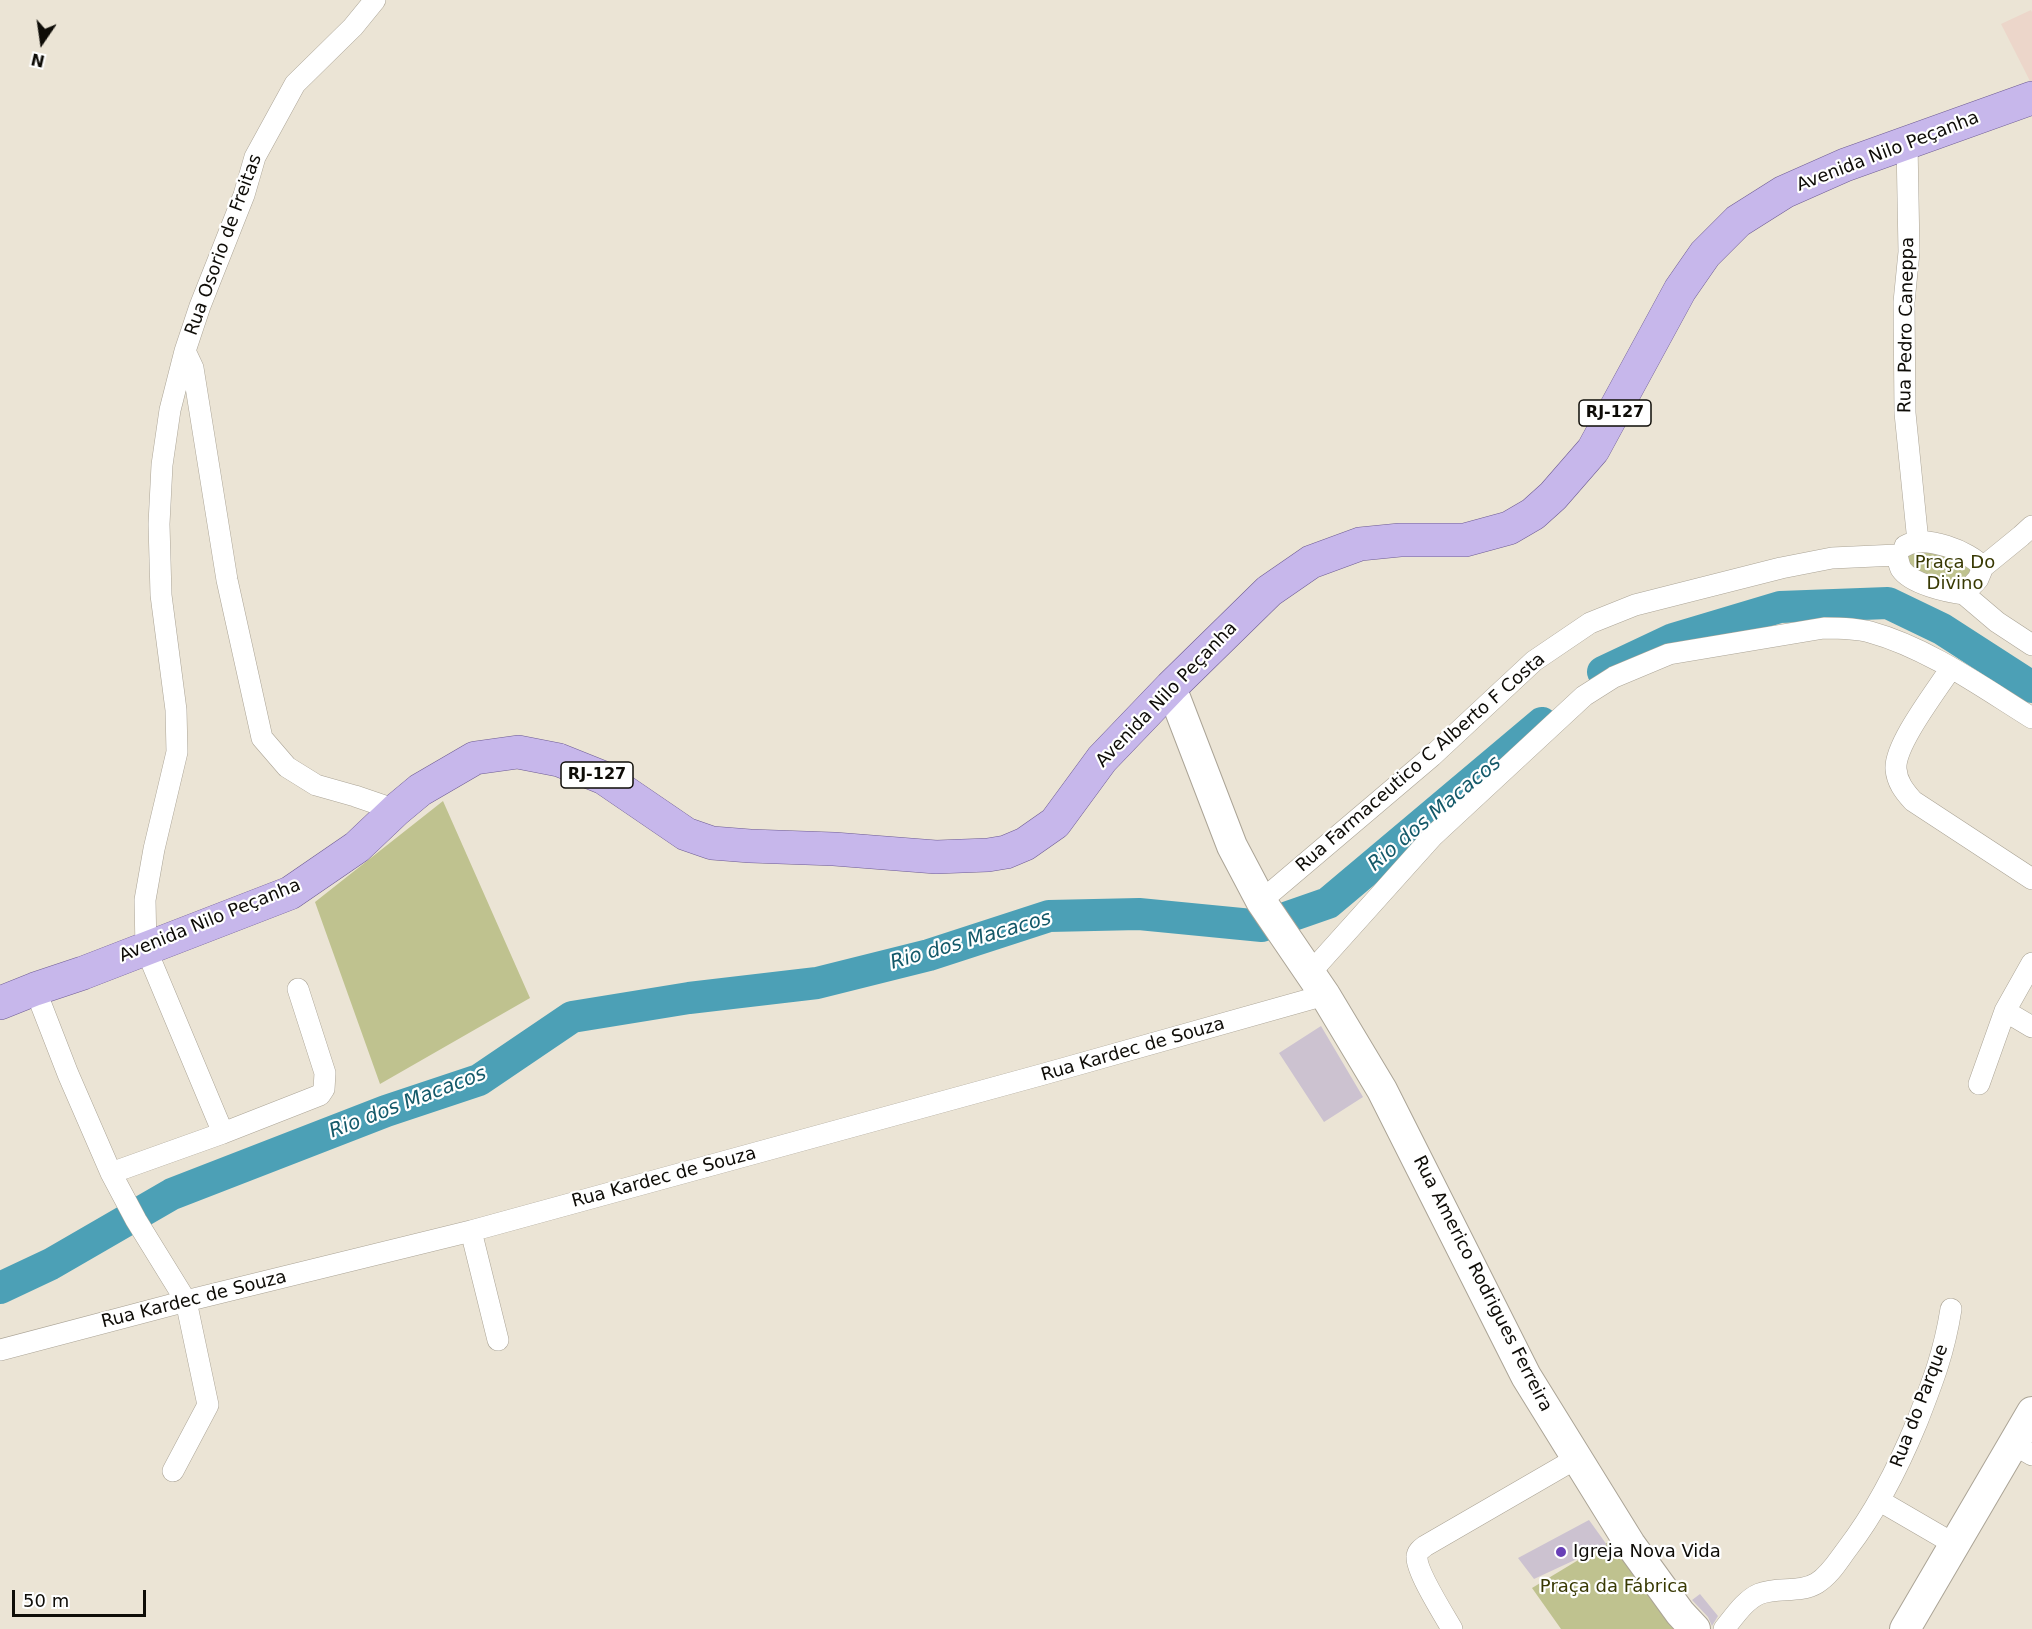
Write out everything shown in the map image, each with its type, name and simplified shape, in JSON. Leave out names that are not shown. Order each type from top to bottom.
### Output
[{"type":"main road","name":"Avenida Nilo Peçanha","points":[[0,1003],[290,893],[357,847],[420,790],[475,758],[518,752],[559,760],[604,778],[686,834],[712,843],[936,857],[988,855],[1006,852],[1025,844],[1055,823],[1102,759],[1171,687],[1269,591],[1311,562],[1360,544],[1400,540],[1465,540],[1509,528],[1533,514],[1553,496],[1593,450],[1680,290],[1705,254],[1738,221],[1784,192],[1845,165],[2032,98]]},
{"type":"street","name":"Rua Osorio de Freitas","points":[[146,949],[145,900],[154,849],[177,752],[176,710],[161,595],[159,524],[162,465],[170,410],[185,351],[200,306],[244,195],[255,157],[295,84],[353,27],[375,0]]},
{"type":"street","name":"Rua Pedro Caneppa","points":[[1907,143],[1909,252],[1904,302],[1905,413],[1918,542]]},
{"type":"street","points":[[185,351],[193,368],[227,580],[262,738],[287,767],[316,785],[396,810]]},
{"type":"street","points":[[1964,594],[1978,579],[1983,567],[2032,526]]},
{"type":"street","points":[[1983,567],[1976,559],[1939,544],[1911,542],[1902,547],[1897,555],[1902,570],[1914,580],[1949,592],[1964,594],[1997,622],[2032,645]]},
{"type":"street","name":"Rua Farmaceutico C Alberto F Costa","points":[[1270,914],[1432,756],[1534,661],[1590,623],[1635,605],[1781,568],[1832,558],[1897,555]]},
{"type":"street","points":[[1317,984],[1432,836],[1584,696],[1614,677],[1670,654],[1824,628],[1869,631],[1901,643],[1951,668],[2032,718]]},
{"type":"street","points":[[1951,668],[1901,746],[1896,767],[1903,790],[1913,801],[2032,879]]},
{"type":"street","name":"Rua Americo Rodrigues Ferreira","points":[[1171,687],[1232,846],[1270,914],[1317,984],[1382,1090],[1526,1376],[1630,1544],[1680,1613],[1695,1629]]},
{"type":"street","points":[[146,949],[223,1133]]},
{"type":"street","points":[[1979,1084],[2005,1011],[2032,963]]},
{"type":"street","name":"Rua Kardec de Souza","points":[[0,1350],[186,1300],[471,1231],[1044,1074],[1317,984]]},
{"type":"street","points":[[34,989],[111,1173],[136,1220],[186,1300],[208,1405],[173,1471]]},
{"type":"street","points":[[111,1173],[320,1095],[324,1089],[325,1073],[298,989]]},
{"type":"street","points":[[2005,1011],[2032,1028]]},
{"type":"street","points":[[471,1231],[498,1340]]},
{"type":"street","name":"Rua do Parque","points":[[1724,1629],[1757,1595],[1768,1591],[1804,1589],[1817,1583],[1828,1574],[1862,1530],[1898,1467],[1937,1372],[1947,1336],[1951,1309]]},
{"type":"street","points":[[1905,1629],[1954,1544],[2023,1449],[2032,1412]]},
{"type":"street","points":[[1452,1629],[1426,1583],[1417,1560],[1418,1553],[1425,1546],[1577,1458]]},
{"type":"street","points":[[1880,1501],[1954,1544]]},
{"type":"shaded area","points":[[2031,10],[2032,12],[2032,85],[2001,24]]},
{"type":"green space","name":"Praça Do Divino","points":[[1905,546],[1979,563],[1964,594],[1907,566]]},
{"type":"green space","points":[[443,801],[530,998],[380,1084],[315,902]]},
{"type":"green space","name":"Praça da Fábrica","points":[[1623,1533],[1698,1629],[1561,1629],[1532,1588]]},
{"type":"building","points":[[1321,1026],[1363,1097],[1324,1122],[1279,1053]]},
{"type":"building","name":"Igreja Nova Vida","points":[[1589,1520],[1607,1545],[1534,1579],[1518,1558]]},
{"type":"building","points":[[1700,1594],[1718,1616],[1712,1626],[1708,1617],[1692,1600]]},
{"type":"waterway","name":"Rio dos Macacos","points":[[1603,672],[1673,639],[1780,607],[1888,603],[1942,629],[2032,687]]},
{"type":"waterway","name":"Rio dos Macacos","points":[[0,1288],[51,1264],[172,1194],[386,1111],[479,1080],[572,1017],[689,998],[817,983],[929,955],[1049,916],[1139,914],[1262,926],[1328,903],[1542,723]]},
{"type":"place","name":"Igreja Nova Vida","points":[[1561,1552]]}]
